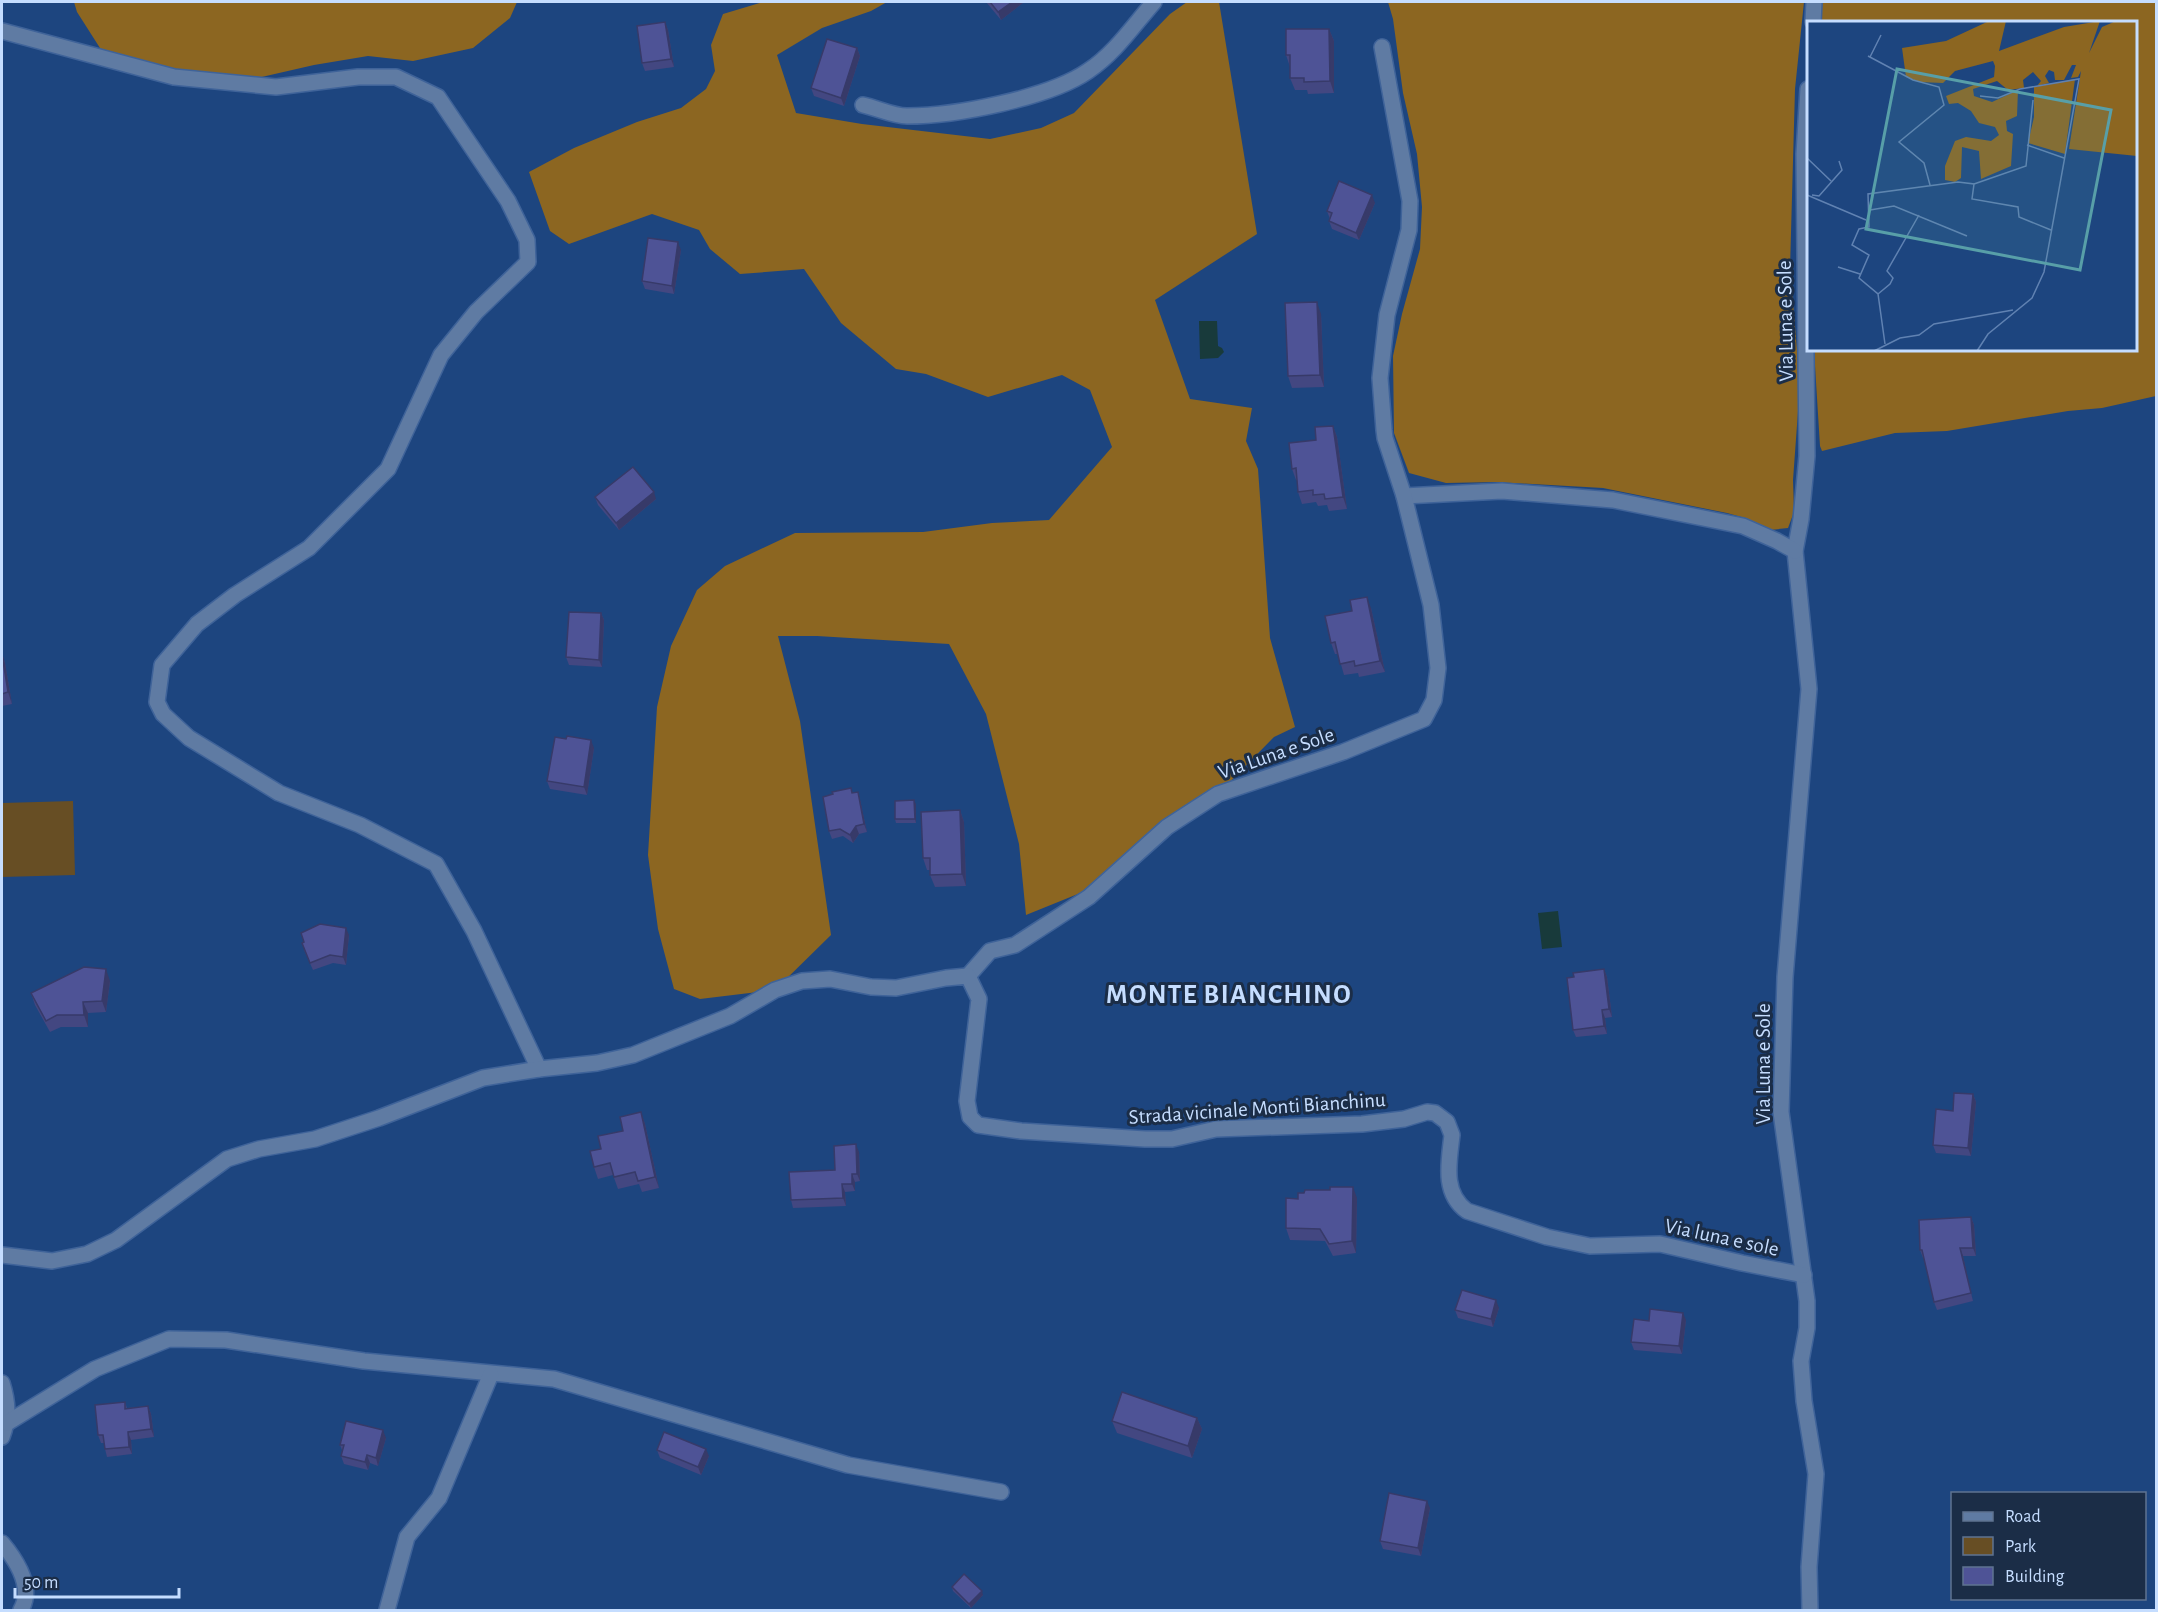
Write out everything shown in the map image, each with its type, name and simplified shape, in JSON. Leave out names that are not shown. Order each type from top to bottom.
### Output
[{"type":"street","points":[[863,105],[905,116],[967,110],[1037,95],[1087,72],[1115,49],[1154,2]]},
{"type":"street","points":[[1813,21],[1814,2]]},
{"type":"street","points":[[2,31],[174,77],[276,87],[358,77],[396,77],[438,97],[508,201],[527,240],[528,262],[476,312],[441,355],[388,469],[309,548],[235,595],[197,624],[162,665],[157,702],[163,714],[189,738],[279,793],[360,825],[436,864],[474,931],[538,1069]]},
{"type":"street","name":"Via Luna e Sole","points":[[968,976],[990,951],[1016,945],[1089,897],[1167,827],[1218,794],[1343,752],[1424,719],[1434,700],[1438,668],[1431,605],[1404,496],[1385,438],[1380,378],[1387,315],[1409,230],[1410,201],[1382,47]]},
{"type":"street","name":"Via Luna e Sole","points":[[1807,115],[1804,154],[1807,456],[1801,519],[1795,551],[1809,689],[1785,977],[1781,1112],[1807,1301],[1807,1328],[1801,1361],[1804,1401],[1816,1474],[1809,1567],[1810,1611]]},
{"type":"street","points":[[1404,496],[1502,491],[1613,500],[1743,526],[1795,551]]},
{"type":"street","points":[[2,1255],[51,1261],[87,1254],[116,1240],[227,1159],[259,1149],[315,1139],[379,1118],[483,1078],[597,1063],[633,1055],[730,1016],[775,990],[802,981],[830,979],[871,987],[896,988],[968,976]]},
{"type":"street","name":"Strada vicinale Monti Bianchinu","points":[[968,976],[978,999],[967,1101],[970,1117],[978,1125],[1021,1131],[1163,1139],[1216,1130],[1362,1124],[1404,1119],[1427,1112],[1435,1113],[1451,1128],[1449,1188],[1459,1205]]},
{"type":"street","name":"Via luna e sole","points":[[1459,1205],[1476,1214],[1537,1234],[1590,1246],[1660,1244],[1804,1275]]},
{"type":"street","points":[[4,1430],[95,1369],[169,1339],[226,1340],[364,1361],[554,1379],[848,1465],[1001,1492]]},
{"type":"street","points":[[387,1611],[407,1537],[439,1498],[491,1374]]},
{"type":"street","points":[[2,1383],[7,1398],[4,1430]]},
{"type":"street","points":[[2,1543],[24,1581],[27,1592],[21,1611]]},
{"type":"green space","points":[[73,801],[75,875],[2,877],[2,803]]},
{"type":"shaded area","points":[[74,2],[517,2],[510,18],[473,48],[413,61],[368,56],[314,65],[236,83],[107,59],[77,12]]},
{"type":"shaded area","points":[[763,2],[887,2],[871,11],[822,28],[777,55],[796,113],[862,124],[990,139],[1041,128],[1074,113],[1170,14],[1187,2],[1219,2],[1257,234],[1155,300],[1190,399],[1252,408],[1246,441],[1258,469],[1270,638],[1295,727],[1274,737],[1218,794],[1105,883],[1026,915],[1019,844],[986,714],[949,644],[817,636],[778,636],[800,721],[831,935],[775,990],[700,999],[674,989],[658,929],[648,855],[657,707],[671,646],[697,590],[725,566],[795,533],[923,532],[992,523],[1049,520],[1112,447],[1090,390],[1062,375],[988,397],[926,374],[896,369],[841,323],[804,269],[740,274],[710,249],[699,230],[652,214],[569,244],[550,231],[529,172],[574,148],[637,122],[681,108],[706,89],[715,71],[711,45],[723,14]]},
{"type":"shaded area","points":[[1388,2],[1804,2],[1795,89],[1790,269],[1800,384],[1793,480],[1794,512],[1788,528],[1770,530],[1745,518],[1727,513],[1603,488],[1495,482],[1446,483],[1409,473],[1394,433],[1393,356],[1420,249],[1422,207],[1417,154],[1403,93],[1393,19]]},
{"type":"shaded area","points":[[1820,2],[2156,2],[2156,396],[2102,408],[2068,411],[1947,431],[1895,433],[1822,451],[1814,351],[2137,351],[2137,21],[1819,21]]},
{"type":"shaded area","points":[[1199,321],[1217,321],[1218,346],[1224,352],[1218,358],[1200,359]]},
{"type":"shaded area","points":[[1558,911],[1562,947],[1542,949],[1538,913]]},
{"type":"building","points":[[990,2],[1012,2],[998,12]]},
{"type":"building","points":[[665,22],[671,59],[642,63],[637,26]]},
{"type":"building","points":[[1286,29],[1329,29],[1330,81],[1304,82],[1304,78],[1290,78],[1290,55],[1286,55]]},
{"type":"building","points":[[827,39],[857,48],[841,98],[811,88]]},
{"type":"building","points":[[1339,181],[1372,195],[1356,233],[1329,221],[1332,213],[1327,211]]},
{"type":"building","points":[[648,238],[678,242],[672,286],[642,281]]},
{"type":"building","points":[[1317,302],[1320,375],[1288,376],[1285,303]]},
{"type":"building","points":[[1333,426],[1343,497],[1325,499],[1324,494],[1313,495],[1313,490],[1298,492],[1296,468],[1292,469],[1289,443],[1316,440],[1315,427]]},
{"type":"building","points":[[633,467],[654,492],[616,523],[595,497]]},
{"type":"building","points":[[1367,597],[1380,661],[1355,666],[1354,661],[1340,664],[1335,642],[1331,643],[1325,616],[1352,611],[1350,600]]},
{"type":"building","points":[[569,612],[601,613],[599,660],[566,657]]},
{"type":"building","points":[[2,655],[8,692],[2,694]]},
{"type":"building","points":[[567,736],[591,740],[584,787],[547,781],[555,737],[566,739]]},
{"type":"building","points":[[851,788],[852,793],[858,792],[864,824],[856,826],[850,835],[840,829],[829,831],[823,797],[833,794],[832,792]]},
{"type":"building","points":[[914,800],[915,819],[895,819],[895,801]]},
{"type":"building","points":[[960,810],[962,874],[930,875],[930,858],[923,858],[921,812]]},
{"type":"building","points":[[320,924],[346,928],[343,957],[330,955],[310,963],[302,943],[304,942],[301,933]]},
{"type":"building","points":[[84,967],[106,969],[102,1001],[83,1002],[84,1015],[57,1015],[46,1021],[31,993]]},
{"type":"building","points":[[1604,969],[1609,1009],[1602,1010],[1604,1026],[1573,1030],[1567,978],[1574,977],[1573,973]]},
{"type":"building","points":[[1954,1093],[1973,1094],[1968,1148],[1933,1145],[1936,1109],[1953,1111]]},
{"type":"building","points":[[641,1112],[655,1177],[638,1181],[635,1172],[614,1177],[610,1163],[594,1167],[590,1151],[601,1149],[598,1136],[623,1131],[620,1117]]},
{"type":"building","points":[[856,1144],[857,1174],[852,1174],[852,1184],[842,1184],[843,1198],[791,1200],[789,1172],[835,1170],[834,1146]]},
{"type":"building","points":[[1330,1187],[1353,1187],[1352,1241],[1329,1244],[1320,1229],[1286,1228],[1286,1198],[1298,1199],[1298,1193],[1304,1193],[1305,1190],[1330,1190]]},
{"type":"building","points":[[1971,1217],[1973,1248],[1960,1248],[1971,1293],[1934,1302],[1922,1250],[1920,1250],[1919,1220]]},
{"type":"building","points":[[1462,1290],[1496,1300],[1491,1319],[1455,1310]]},
{"type":"building","points":[[1650,1309],[1683,1313],[1679,1346],[1631,1342],[1634,1319],[1649,1321]]},
{"type":"building","points":[[1122,1392],[1197,1418],[1188,1446],[1112,1421]]},
{"type":"building","points":[[125,1402],[125,1409],[148,1406],[151,1429],[128,1432],[129,1447],[105,1449],[103,1435],[98,1435],[95,1405]]},
{"type":"building","points":[[346,1421],[383,1430],[376,1458],[367,1455],[365,1462],[341,1456],[344,1445],[340,1445]]},
{"type":"building","points":[[664,1432],[706,1449],[698,1467],[657,1450]]},
{"type":"building","points":[[1389,1493],[1427,1501],[1418,1548],[1380,1541]]},
{"type":"building","points":[[964,1574],[982,1591],[969,1604],[952,1587]]},
{"type":"district","name":"MONTE BIANCHINO","points":[[1229,994]]}]
